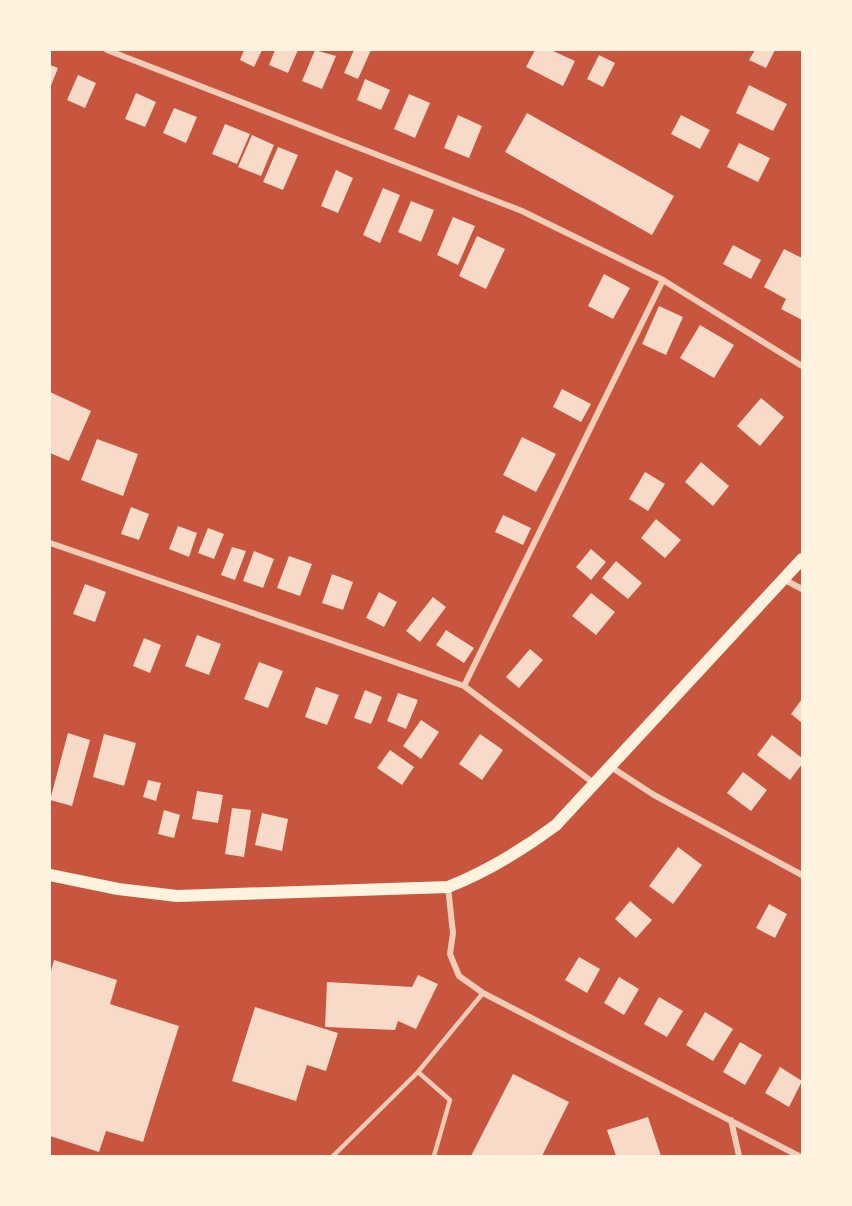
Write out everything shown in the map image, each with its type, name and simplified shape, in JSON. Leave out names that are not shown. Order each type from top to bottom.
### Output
[{"type":"main road","points":[[50,874],[118,889],[177,896],[448,887],[484,873],[518,854],[556,825],[802,559]]},
{"type":"street","points":[[107,50],[522,212],[663,280],[802,366]]},
{"type":"street","points":[[464,686],[663,280]]},
{"type":"street","points":[[50,543],[464,686],[596,784]]},
{"type":"street","points":[[784,580],[802,589]]},
{"type":"street","points":[[611,767],[654,795],[802,875]]},
{"type":"street","points":[[448,887],[453,933],[450,954],[459,976],[483,993],[799,1156]]},
{"type":"street","points":[[731,1120],[739,1156]]},
{"type":"lane","points":[[333,1156],[418,1072],[483,993]]},
{"type":"lane","points":[[418,1072],[450,1101],[434,1156]]},
{"type":"building","points":[[244,50],[262,50],[254,67],[240,60]]},
{"type":"building","points":[[275,50],[298,50],[288,73],[269,65]]},
{"type":"building","points":[[315,50],[336,56],[322,89],[302,81]]},
{"type":"building","points":[[354,50],[371,50],[358,79],[344,73]]},
{"type":"building","points":[[535,50],[551,50],[575,61],[563,86],[526,67]]},
{"type":"building","points":[[755,50],[775,50],[766,68],[749,60]]},
{"type":"building","points":[[599,55],[615,63],[603,87],[587,79]]},
{"type":"building","points":[[50,65],[58,68],[50,88]]},
{"type":"building","points":[[78,75],[96,83],[85,108],[67,100]]},
{"type":"building","points":[[365,79],[390,90],[381,110],[357,100]]},
{"type":"building","points":[[749,85],[787,104],[773,131],[736,113]]},
{"type":"building","points":[[136,93],[156,102],[145,127],[125,119]]},
{"type":"building","points":[[409,94],[430,103],[415,138],[394,129]]},
{"type":"building","points":[[174,108],[197,117],[186,143],[163,133]]},
{"type":"building","points":[[527,113],[674,196],[652,235],[505,152]]},
{"type":"building","points":[[458,115],[482,126],[469,158],[444,148]]},
{"type":"building","points":[[681,115],[710,130],[700,149],[671,134]]},
{"type":"building","points":[[225,124],[250,134],[237,164],[212,154]]},
{"type":"building","points":[[252,135],[274,145],[261,176],[238,167]]},
{"type":"building","points":[[739,143],[770,158],[758,182],[727,167]]},
{"type":"building","points":[[278,147],[298,155],[283,190],[263,182]]},
{"type":"building","points":[[336,170],[353,178],[338,213],[321,206]]},
{"type":"building","points":[[383,188],[400,195],[380,243],[363,235]]},
{"type":"building","points":[[411,201],[434,210],[421,242],[398,232]]},
{"type":"building","points":[[453,217],[475,226],[458,265],[437,255]]},
{"type":"building","points":[[477,236],[505,249],[486,289],[459,276]]},
{"type":"building","points":[[733,245],[761,260],[751,279],[723,264]]},
{"type":"building","points":[[784,249],[802,258],[802,320],[781,309],[786,299],[764,287]]},
{"type":"building","points":[[604,274],[630,288],[613,319],[588,306]]},
{"type":"building","points":[[659,306],[683,317],[666,355],[642,344]]},
{"type":"building","points":[[700,325],[734,345],[714,378],[680,358]]},
{"type":"building","points":[[562,389],[591,404],[581,422],[553,407]]},
{"type":"building","points":[[50,392],[91,411],[69,461],[50,453]]},
{"type":"building","points":[[761,398],[784,417],[760,446],[737,426]]},
{"type":"building","points":[[522,437],[556,454],[536,492],[503,475]]},
{"type":"building","points":[[97,439],[138,454],[123,496],[81,480]]},
{"type":"building","points":[[701,462],[729,486],[713,506],[685,482]]},
{"type":"building","points":[[645,472],[665,484],[648,511],[629,499]]},
{"type":"building","points":[[131,507],[149,514],[139,540],[121,534]]},
{"type":"building","points":[[503,515],[531,528],[523,545],[495,532]]},
{"type":"building","points":[[656,519],[681,540],[665,558],[641,538]]},
{"type":"building","points":[[178,526],[197,533],[189,557],[169,549]]},
{"type":"building","points":[[208,528],[224,534],[214,559],[198,553]]},
{"type":"building","points":[[232,547],[246,551],[235,580],[221,575]]},
{"type":"building","points":[[591,549],[606,562],[591,580],[576,567]]},
{"type":"building","points":[[254,551],[274,559],[263,588],[243,581]]},
{"type":"building","points":[[289,556],[312,564],[300,596],[277,588]]},
{"type":"building","points":[[616,561],[642,583],[628,599],[602,578]]},
{"type":"building","points":[[332,574],[353,582],[343,610],[322,603]]},
{"type":"building","points":[[85,584],[106,592],[95,622],[73,614]]},
{"type":"building","points":[[379,592],[397,602],[384,627],[366,618]]},
{"type":"building","points":[[591,593],[615,612],[596,635],[572,616]]},
{"type":"building","points":[[433,597],[446,607],[420,642],[406,631]]},
{"type":"building","points":[[446,630],[474,648],[464,663],[436,645]]},
{"type":"building","points":[[197,635],[221,644],[209,675],[185,666]]},
{"type":"building","points":[[144,638],[161,645],[150,673],[133,666]]},
{"type":"building","points":[[530,649],[543,660],[519,688],[506,677]]},
{"type":"building","points":[[259,662],[283,671],[268,708],[244,699]]},
{"type":"building","points":[[316,687],[339,695],[327,725],[305,717]]},
{"type":"building","points":[[365,690],[382,697],[371,724],[354,718]]},
{"type":"building","points":[[398,693],[418,700],[406,729],[387,721]]},
{"type":"building","points":[[802,699],[802,723],[791,714]]},
{"type":"building","points":[[421,720],[439,732],[421,759],[403,746]]},
{"type":"building","points":[[68,733],[90,740],[72,806],[50,800]]},
{"type":"building","points":[[104,734],[136,743],[124,786],[93,777]]},
{"type":"building","points":[[480,734],[503,750],[482,780],[459,764]]},
{"type":"building","points":[[772,735],[802,758],[802,764],[790,780],[757,755]]},
{"type":"building","points":[[390,750],[414,767],[402,785],[377,768]]},
{"type":"building","points":[[743,772],[767,790],[751,811],[727,793]]},
{"type":"building","points":[[148,780],[161,783],[156,801],[143,797]]},
{"type":"building","points":[[197,791],[223,795],[218,823],[192,819]]},
{"type":"building","points":[[232,808],[251,810],[244,857],[225,854]]},
{"type":"building","points":[[164,810],[180,815],[174,838],[158,834]]},
{"type":"building","points":[[262,813],[288,819],[282,851],[255,845]]},
{"type":"building","points":[[678,847],[702,865],[673,904],[649,886]]},
{"type":"building","points":[[630,901],[652,920],[636,938],[615,919]]},
{"type":"building","points":[[769,904],[787,914],[775,938],[756,928]]},
{"type":"building","points":[[579,957],[600,969],[587,993],[565,980]]},
{"type":"building","points":[[54,960],[117,980],[110,1004],[179,1026],[143,1142],[106,1131],[99,1152],[50,1136],[50,975]]},
{"type":"building","points":[[418,975],[438,984],[416,1029],[398,1021],[395,1030],[325,1027],[327,982],[412,987]]},
{"type":"building","points":[[619,977],[639,989],[624,1015],[604,1003]]},
{"type":"building","points":[[659,997],[683,1011],[667,1037],[644,1024]]},
{"type":"building","points":[[255,1007],[338,1033],[326,1071],[307,1065],[296,1101],[232,1081]]},
{"type":"building","points":[[705,1012],[733,1029],[713,1061],[686,1045]]},
{"type":"building","points":[[740,1042],[762,1055],[745,1085],[723,1072]]},
{"type":"building","points":[[780,1067],[802,1081],[789,1107],[765,1093]]},
{"type":"building","points":[[513,1074],[569,1102],[542,1156],[471,1156]]},
{"type":"building","points":[[648,1117],[661,1156],[616,1156],[607,1130]]}]
